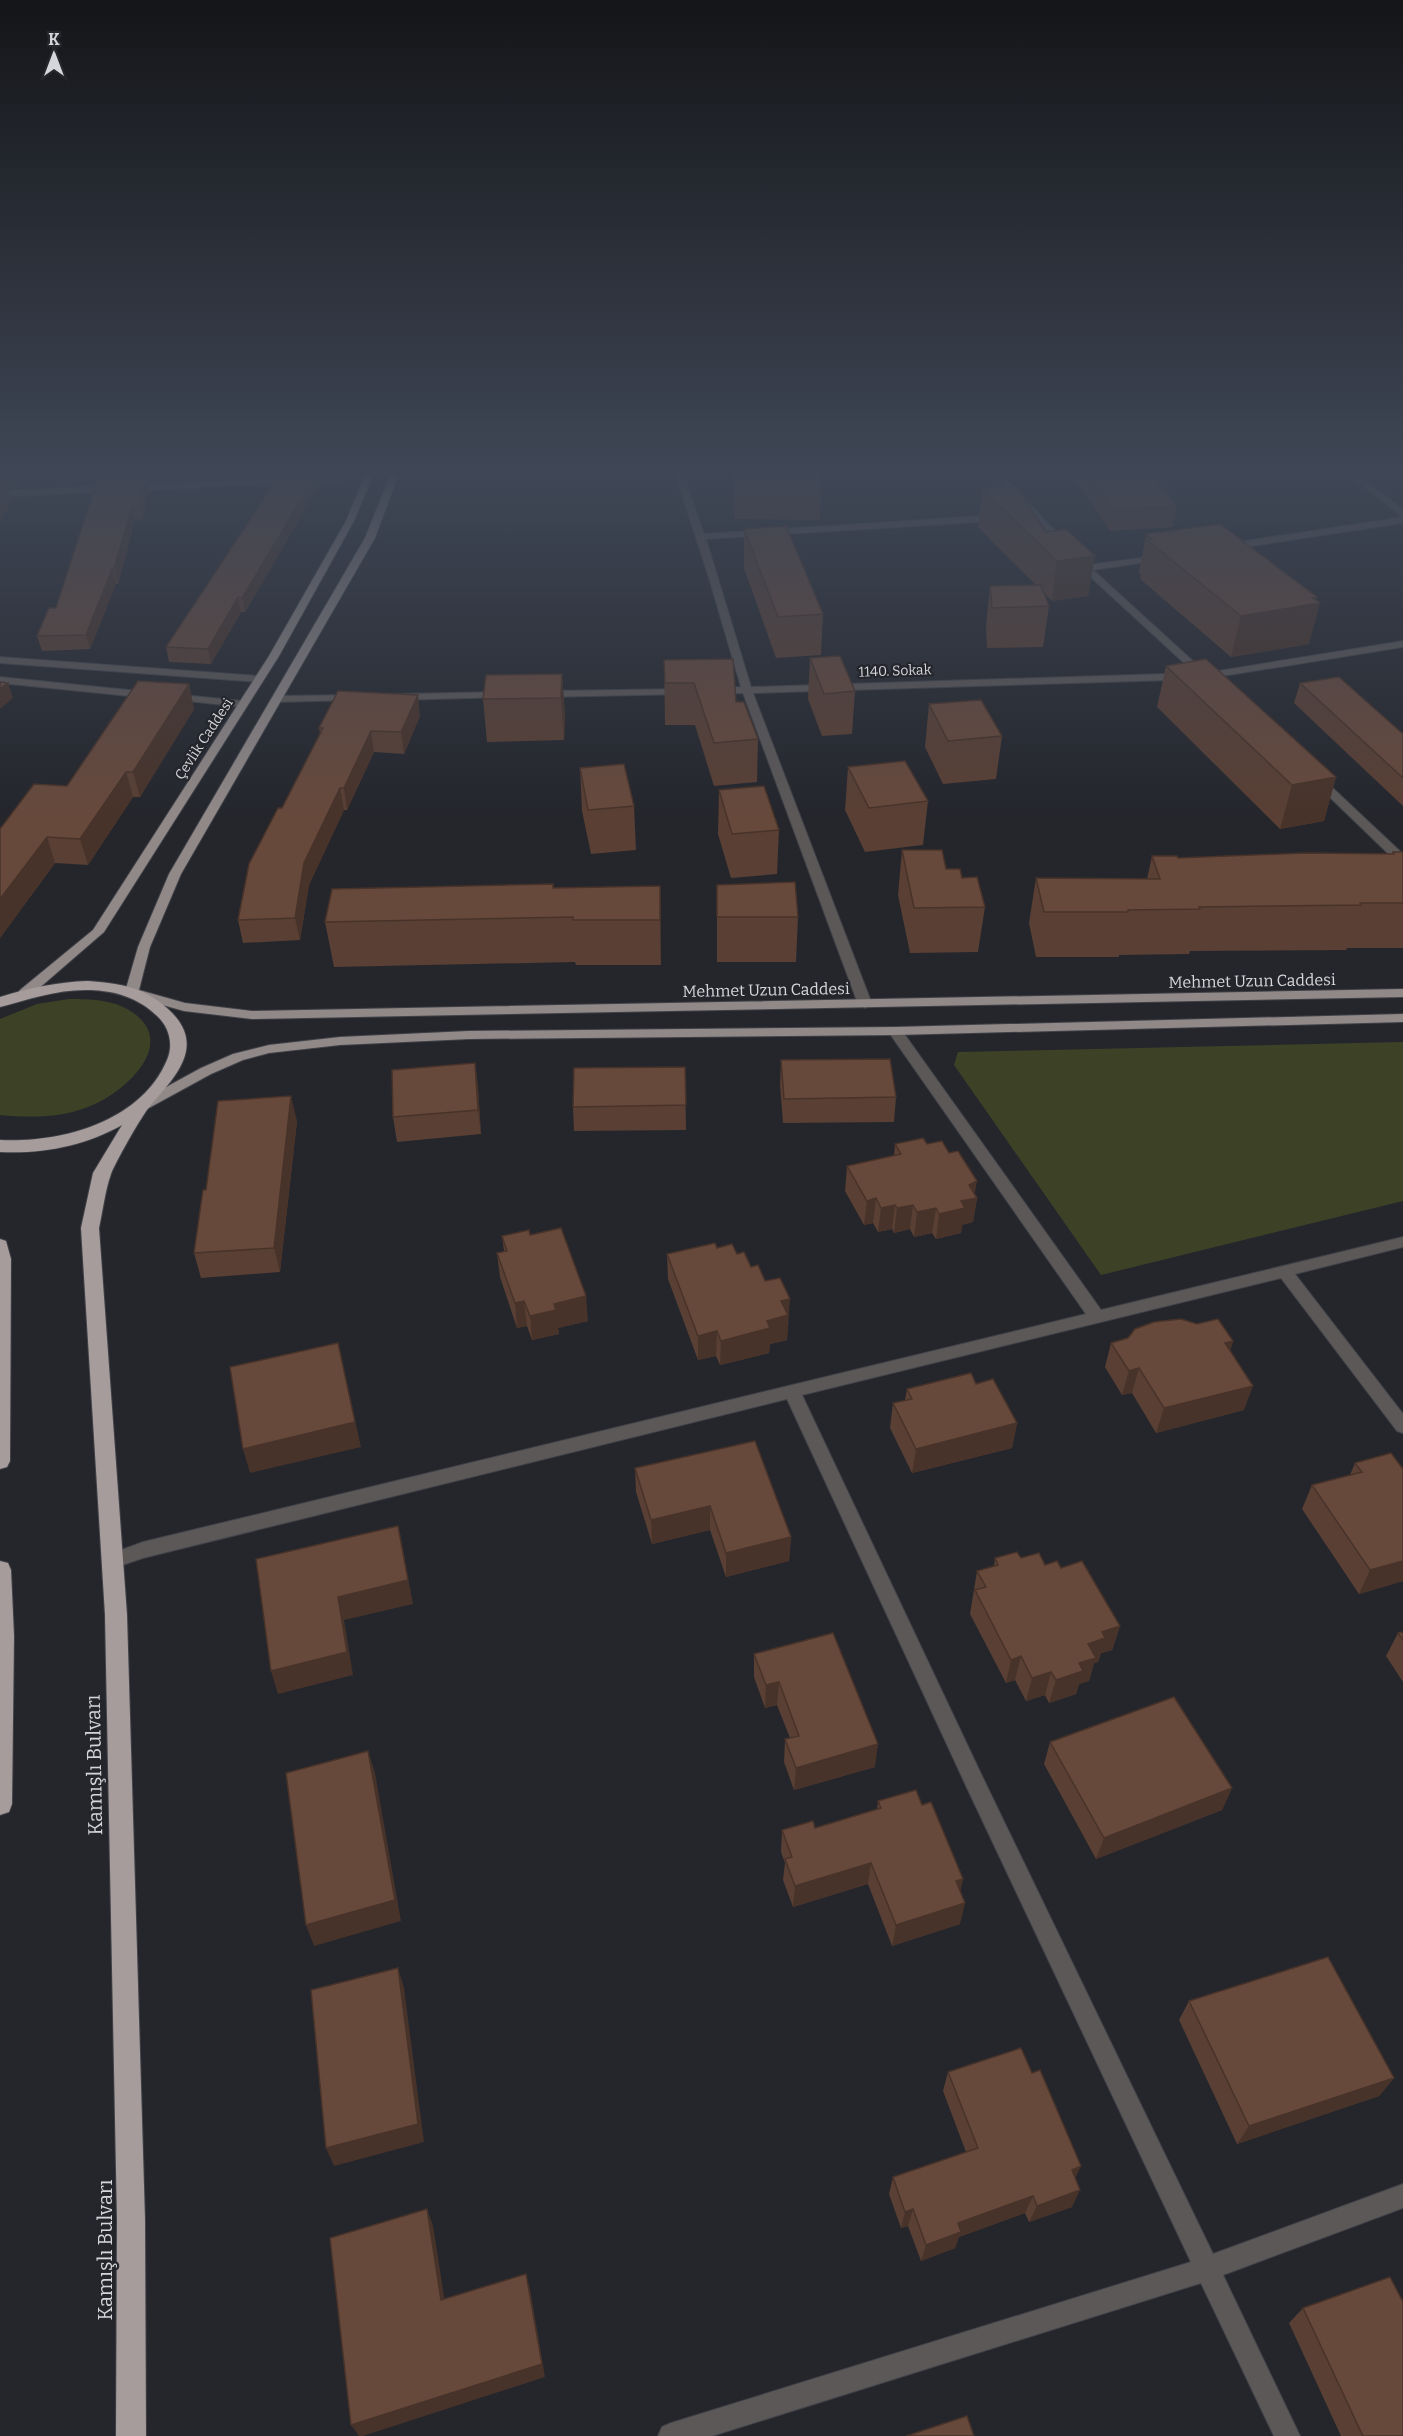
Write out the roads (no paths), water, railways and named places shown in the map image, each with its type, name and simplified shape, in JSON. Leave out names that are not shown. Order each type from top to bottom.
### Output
[{"type":"highway","points":[[0,1002],[25,993],[53,987],[81,985],[108,987],[132,993],[159,1007],[176,1028],[178,1053],[167,1080],[142,1106],[113,1124],[79,1137],[42,1145],[0,1146]]},
{"type":"highway","points":[[0,993],[25,993]]},
{"type":"highway","name":"Kamışlı Bulvarı","points":[[131,2436],[131,2220],[116,1615],[90,1228],[102,1173],[142,1106]]},
{"type":"highway","points":[[0,1246],[2,1259],[0,1461]]},
{"type":"highway","points":[[0,1570],[3,1636],[0,1804]]},
{"type":"main road","name":"Çevlik Caddesi","points":[[25,993],[98,932],[259,679],[312,587]]},
{"type":"main road","points":[[132,993],[144,947],[176,874],[342,587]]},
{"type":"main road","name":"Mehmet Uzun Caddesi","points":[[132,993],[184,1007],[252,1015],[1403,993]]},
{"type":"main road","points":[[142,1106],[206,1071],[238,1058],[269,1049],[340,1041],[470,1035],[895,1031],[1403,1018]]},
{"type":"street","points":[[716,587],[747,690],[866,1004]]},
{"type":"street","points":[[1107,587],[1209,680]]},
{"type":"street","name":"1140. Sokak","points":[[390,697],[1209,680],[1403,644]]},
{"type":"street","points":[[0,660],[259,679]]},
{"type":"street","points":[[47,664],[52,685]]},
{"type":"street","points":[[0,680],[243,704]]},
{"type":"street","points":[[276,699],[367,698]]},
{"type":"street","points":[[1308,770],[1403,861]]},
{"type":"street","points":[[895,1031],[1097,1317]]},
{"type":"street","points":[[111,1561],[143,1550],[1403,1242]]},
{"type":"street","points":[[1284,1271],[1403,1426]]},
{"type":"street","points":[[792,1392],[985,1804],[1287,2436]]},
{"type":"street","points":[[671,2436],[1206,2269],[1403,2196]]}]
